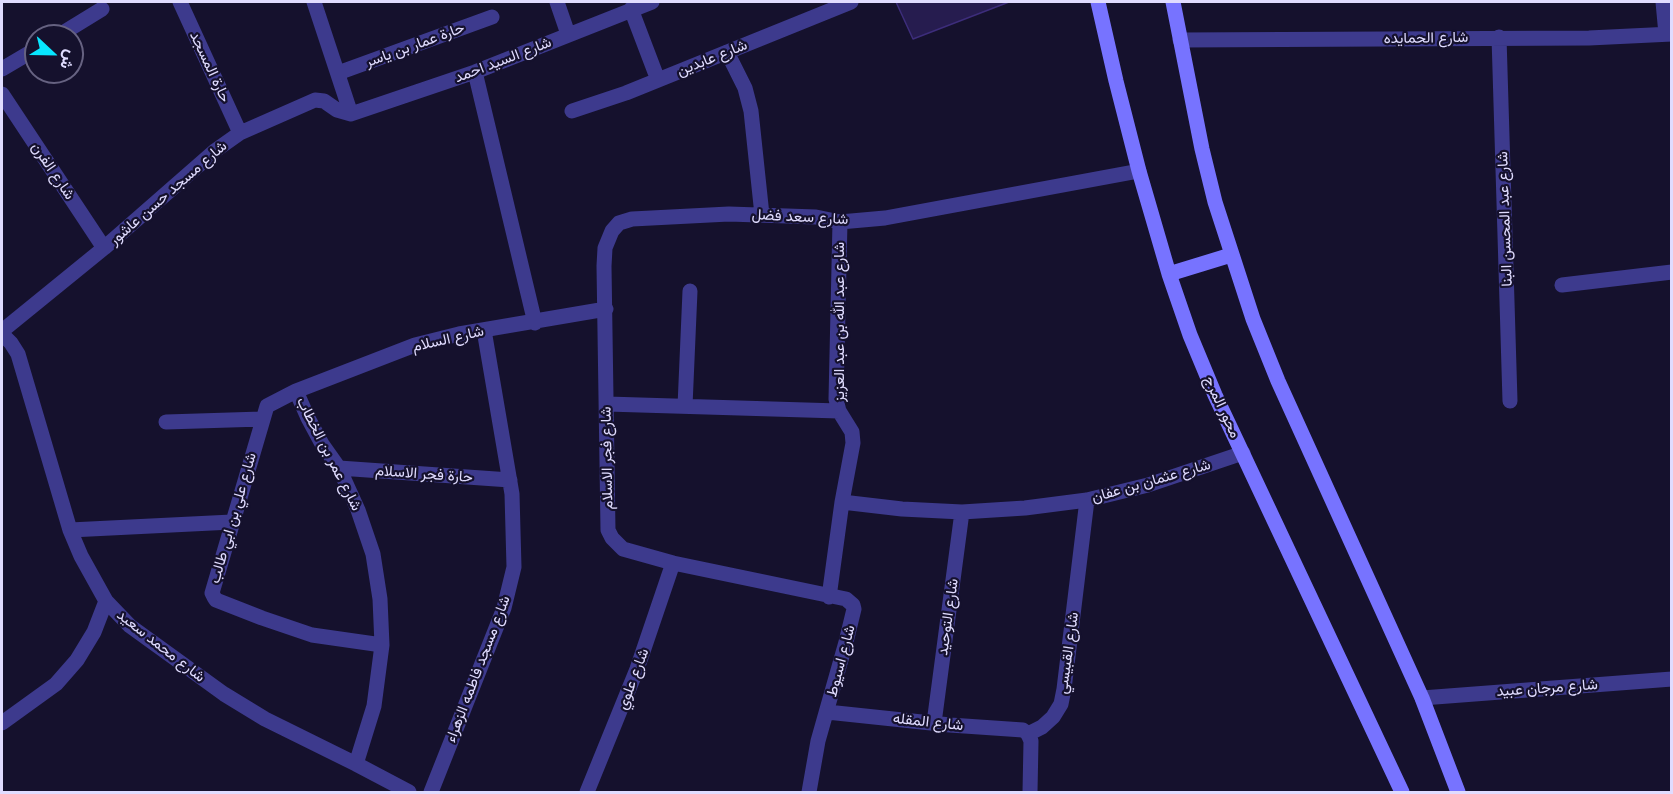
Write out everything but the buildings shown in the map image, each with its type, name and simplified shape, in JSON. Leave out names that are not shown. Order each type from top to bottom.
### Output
[{"type":"main road","name":"محور المرج","points":[[1098,2],[1139,171],[1169,274],[1190,335],[1215,394],[1402,792]]},
{"type":"main road","points":[[1173,2],[1202,149],[1231,255],[1253,319],[1278,381],[1422,698],[1458,792]]},
{"type":"main road","points":[[1169,274],[1231,255]]},
{"type":"street","name":"حارة المسجد","points":[[180,2],[240,133]]},
{"type":"street","points":[[314,2],[351,114]]},
{"type":"street","points":[[557,2],[568,34]]},
{"type":"street","name":"شارع السيد احمد","points":[[351,114],[474,72],[652,2]]},
{"type":"street","name":"شارع عابدين","points":[[572,111],[658,80],[851,2]]},
{"type":"street","points":[[1663,2],[1669,34]]},
{"type":"street","points":[[77,24],[102,9]]},
{"type":"street","points":[[631,9],[658,80]]},
{"type":"street","name":"حارة عمار بن ياسر","points":[[338,73],[492,17]]},
{"type":"street","name":"شارع الحمايده","points":[[1180,40],[1589,38],[1669,34]]},
{"type":"street","name":"شارع عبد المحسن البنا","points":[[1499,38],[1510,401]]},
{"type":"street","points":[[727,52],[745,88],[750,111],[762,215]]},
{"type":"street","points":[[2,69],[24,56]]},
{"type":"street","points":[[474,72],[535,323]]},
{"type":"street","name":"شارع الفرن","points":[[2,94],[104,248]]},
{"type":"street","name":"شارع مسجد حسن عاشور","points":[[2,333],[216,150],[240,133],[315,100],[324,101],[337,110],[351,114]]},
{"type":"street","name":"شارع سعد فضل","points":[[606,309],[605,248],[612,231],[620,223],[632,219],[729,214],[816,217],[840,222],[885,218],[1139,171]]},
{"type":"street","name":"شارع عبد الله بن عبد العزيز","points":[[829,597],[853,443],[852,432],[839,411],[836,399],[840,222]]},
{"type":"street","points":[[1563,285],[1671,272]]},
{"type":"street","points":[[685,406],[690,291]]},
{"type":"street","name":"شارع السلام","points":[[296,391],[415,345],[484,330],[606,309]]},
{"type":"street","name":"شارع فجر الاسلام","points":[[606,309],[608,530],[612,538],[623,549],[673,563]]},
{"type":"street","name":"شارع مسجد فاطمه الزهراء","points":[[431,792],[504,608],[514,567],[515,531],[510,480],[484,330]]},
{"type":"street","name":"شارع محمد سعيد","points":[[2,333],[18,354],[70,530],[105,602],[130,626],[224,694],[265,718],[409,792]]},
{"type":"street","name":"شارع علي بن ابي طالب","points":[[296,391],[267,406],[212,593],[216,600],[312,635],[382,645]]},
{"type":"street","name":"شارع عمر بن الخطاب","points":[[296,391],[322,444],[339,468],[358,510],[373,554],[380,599],[382,645],[374,706],[356,764]]},
{"type":"street","points":[[607,404],[839,411]]},
{"type":"street","points":[[166,422],[262,419]]},
{"type":"street","name":"شارع عثمان بن عفان","points":[[842,502],[902,509],[962,512],[1025,508],[1087,500],[1148,484],[1243,453]]},
{"type":"street","name":"حارة فجر الاسلام","points":[[339,468],[510,480]]},
{"type":"street","name":"شارع القبيسي","points":[[1028,734],[1042,727],[1053,717],[1061,704],[1065,689],[1087,500]]},
{"type":"street","name":"شارع التوحيد","points":[[934,723],[962,512]]},
{"type":"street","points":[[70,530],[232,522]]},
{"type":"street","name":"شارع اسيوط","points":[[673,563],[846,599],[851,602],[854,609],[818,741],[809,792]]},
{"type":"street","name":"شارع علوي","points":[[587,792],[637,669],[673,563]]},
{"type":"street","points":[[2,723],[56,684],[77,660],[94,632],[105,602]]},
{"type":"street","name":"شارع مرجان عبيد","points":[[1422,698],[1671,679]]},
{"type":"street","name":"شارع المقله","points":[[827,712],[1023,730],[1028,734]]},
{"type":"street","points":[[1028,734],[1031,741],[1030,792]]}]
